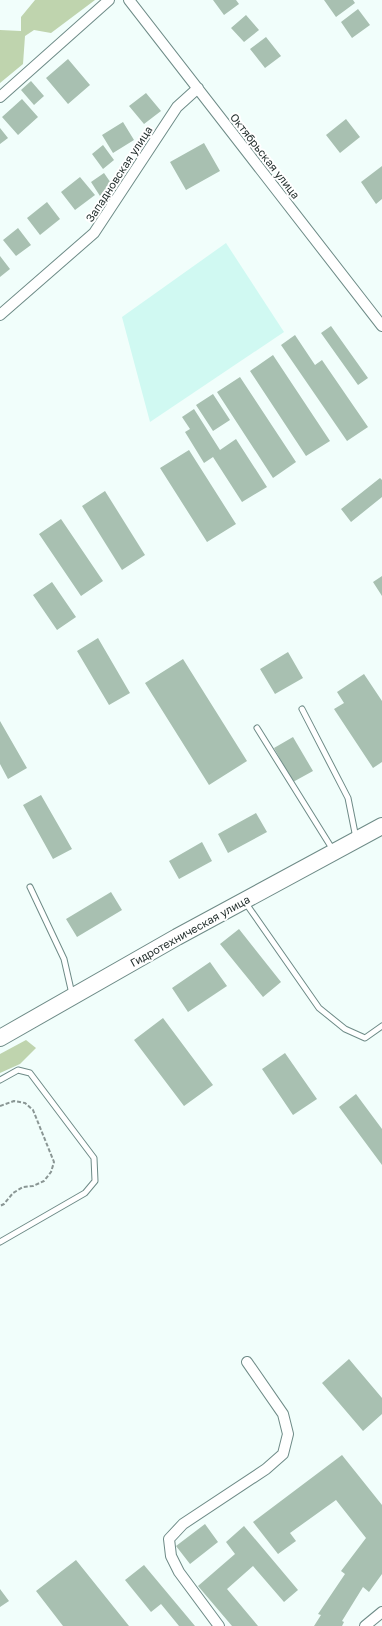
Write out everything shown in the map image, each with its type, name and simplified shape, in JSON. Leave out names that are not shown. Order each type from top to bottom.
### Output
[{"type":"main road","name":"Гидротехническая улица","points":[[0,1038],[244,901],[382,826]]},
{"type":"street","points":[[0,98],[109,0]]},
{"type":"street","name":"Октябрьская улица","points":[[129,0],[382,326]]},
{"type":"street","name":"Западновская улица","points":[[0,315],[94,233],[177,107],[198,88]]},
{"type":"street","points":[[219,1626],[179,1572],[171,1556],[169,1539],[183,1524],[266,1469],[283,1454],[288,1434],[283,1414],[247,1362]]},
{"type":"street","points":[[365,1626],[382,1612]]},
{"type":"lane","points":[[302,709],[348,798],[356,840]]},
{"type":"lane","points":[[257,728],[334,852]]},
{"type":"lane","points":[[30,887],[64,959],[73,997]]},
{"type":"lane","points":[[244,901],[319,1008],[345,1029],[365,1038],[382,1026]]},
{"type":"lane","points":[[0,1080],[18,1070],[30,1073],[94,1158],[96,1171],[95,1181],[85,1193],[0,1242]]},
{"type":"path","points":[[0,1106],[14,1101],[25,1103],[32,1110],[54,1162],[51,1172],[44,1182],[33,1186],[23,1187],[13,1193],[4,1204],[0,1206]]},
{"type":"shaded area","points":[[226,243],[284,332],[150,422],[122,317]]},
{"type":"green space","points":[[35,0],[95,0],[51,33],[34,30],[25,36],[23,64],[0,83],[0,30],[21,31],[21,17]]},
{"type":"green space","points":[[26,1040],[36,1048],[20,1064],[0,1073],[0,1054]]},
{"type":"building","points":[[213,0],[236,0],[239,4],[224,15]]},
{"type":"building","points":[[324,0],[353,0],[355,3],[336,17]]},
{"type":"building","points":[[358,9],[370,25],[352,38],[341,22]]},
{"type":"building","points":[[246,15],[259,30],[244,42],[231,28]]},
{"type":"building","points":[[266,37],[281,56],[265,68],[250,49]]},
{"type":"building","points":[[68,59],[90,85],[68,104],[46,78]]},
{"type":"building","points":[[31,81],[44,96],[34,105],[21,90]]},
{"type":"building","points":[[146,93],[161,111],[144,124],[129,106]]},
{"type":"building","points":[[22,99],[38,117],[18,135],[2,117]]},
{"type":"building","points":[[346,119],[360,137],[340,153],[326,135]]},
{"type":"building","points":[[123,122],[134,140],[113,153],[102,135]]},
{"type":"building","points":[[0,128],[8,138],[0,144]]},
{"type":"building","points":[[204,143],[220,171],[186,190],[170,162]]},
{"type":"building","points":[[103,145],[114,160],[103,169],[92,154]]},
{"type":"building","points":[[382,166],[382,199],[376,204],[361,182]]},
{"type":"building","points":[[104,173],[113,186],[100,196],[91,182]]},
{"type":"building","points":[[80,177],[95,195],[75,210],[61,192]]},
{"type":"building","points":[[47,202],[60,219],[40,235],[27,218]]},
{"type":"building","points":[[18,228],[31,245],[16,256],[3,240]]},
{"type":"building","points":[[0,256],[10,269],[0,277]]},
{"type":"building","points":[[331,326],[368,378],[358,385],[321,333]]},
{"type":"building","points":[[295,335],[315,365],[322,360],[368,427],[347,441],[281,345]]},
{"type":"building","points":[[273,355],[330,441],[306,456],[250,371]]},
{"type":"building","points":[[240,377],[296,462],[273,478],[217,392]]},
{"type":"building","points":[[213,394],[230,420],[213,431],[196,405]]},
{"type":"building","points":[[194,409],[220,450],[236,439],[267,487],[242,502],[213,457],[204,463],[185,432],[190,429],[182,417]]},
{"type":"building","points":[[189,450],[236,524],[207,542],[160,468]]},
{"type":"building","points":[[380,478],[382,480],[382,497],[351,522],[341,509]]},
{"type":"building","points":[[105,491],[145,555],[122,570],[82,506]]},
{"type":"building","points":[[61,519],[103,581],[81,596],[39,534]]},
{"type":"building","points":[[382,576],[382,596],[373,582]]},
{"type":"building","points":[[52,582],[76,617],[57,630],[33,595]]},
{"type":"building","points":[[98,638],[130,693],[109,705],[77,651]]},
{"type":"building","points":[[288,652],[303,678],[275,694],[260,669]]},
{"type":"building","points":[[183,659],[247,761],[209,785],[145,683]]},
{"type":"building","points":[[364,674],[382,701],[382,762],[373,768],[334,709],[344,703],[337,692]]},
{"type":"building","points":[[0,721],[27,768],[8,779],[0,764]]},
{"type":"building","points":[[293,737],[313,771],[293,782],[274,748]]},
{"type":"building","points":[[41,795],[72,849],[53,859],[23,805]]},
{"type":"building","points":[[256,813],[267,832],[228,853],[218,834]]},
{"type":"building","points":[[202,842],[212,861],[179,879],[169,861]]},
{"type":"building","points":[[111,892],[122,910],[77,937],[66,919]]},
{"type":"building","points":[[239,929],[281,982],[263,997],[220,944]]},
{"type":"building","points":[[210,962],[227,986],[188,1012],[172,988]]},
{"type":"building","points":[[163,1018],[213,1085],[184,1106],[134,1040]]},
{"type":"building","points":[[285,1053],[317,1099],[293,1115],[262,1069]]},
{"type":"building","points":[[356,1094],[382,1129],[382,1165],[339,1107]]},
{"type":"building","points":[[349,1359],[382,1398],[382,1414],[363,1431],[322,1383]]},
{"type":"building","points":[[342,1455],[382,1505],[382,1574],[369,1592],[363,1587],[342,1621],[344,1622],[342,1626],[314,1626],[321,1615],[318,1614],[345,1574],[341,1571],[366,1538],[336,1500],[290,1533],[296,1541],[278,1554],[253,1522]]},
{"type":"building","points":[[205,1524],[218,1542],[190,1564],[176,1546]]},
{"type":"building","points":[[244,1526],[298,1590],[284,1602],[253,1566],[227,1589],[258,1626],[232,1626],[198,1586],[235,1554],[226,1542]]},
{"type":"building","points":[[76,1560],[129,1626],[63,1626],[36,1591]]},
{"type":"building","points":[[144,1565],[195,1626],[179,1626],[161,1604],[151,1612],[125,1580]]},
{"type":"building","points":[[0,1589],[9,1601],[0,1607]]}]
